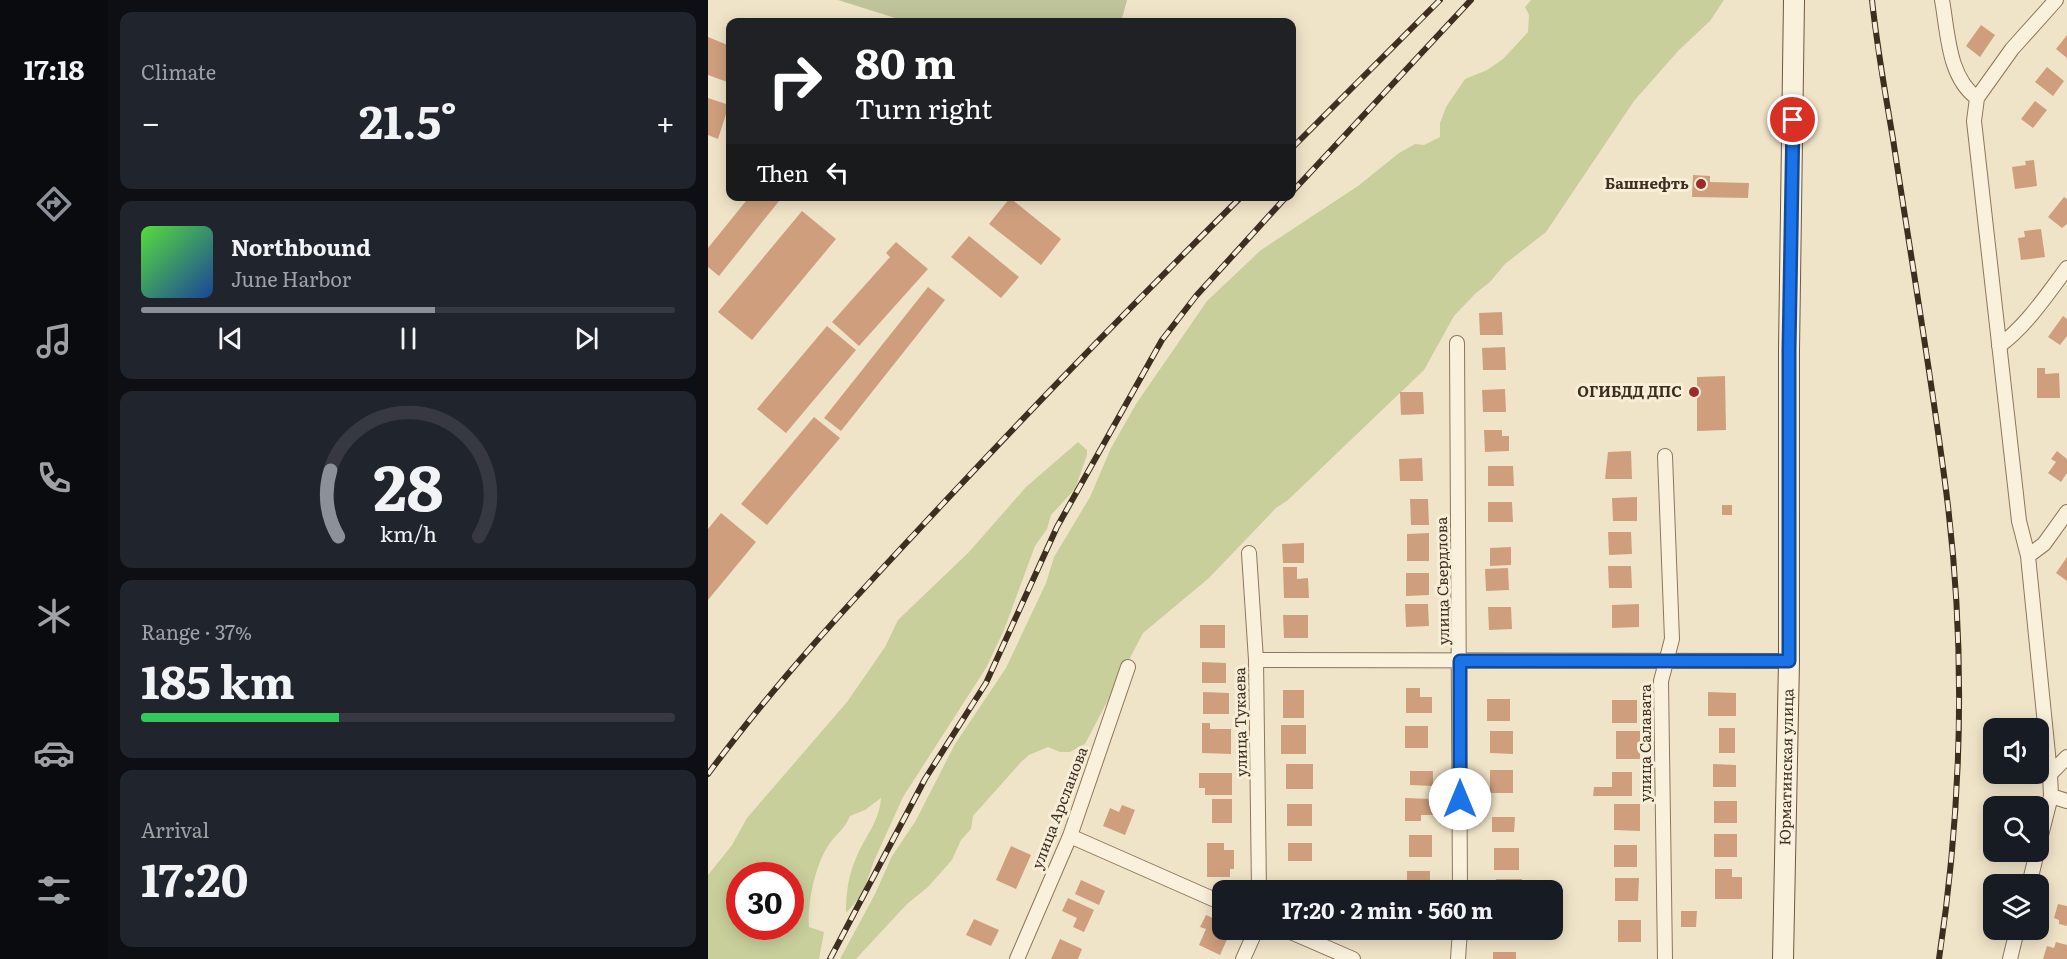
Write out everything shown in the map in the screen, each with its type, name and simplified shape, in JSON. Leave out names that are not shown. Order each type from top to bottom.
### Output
[{"type":"main road","name":"Юрматинская улица","points":[[1783,959],[1789,661],[1789,340],[1794,0]]},
{"type":"street","points":[[1942,0],[1957,76],[1965,90],[1977,98]]},
{"type":"street","points":[[2049,804],[2050,774],[2028,556],[2019,521],[1974,121],[1977,98],[2012,49],[2056,0]]},
{"type":"street","points":[[1999,346],[2015,334],[2031,317],[2067,268]]},
{"type":"street","name":"улица Свердлова","points":[[1457,343],[1460,880]]},
{"type":"street","name":"улица Салавата","points":[[1665,456],[1672,639],[1661,681],[1665,959]]},
{"type":"street","points":[[2028,556],[2044,544],[2067,512]]},
{"type":"street","name":"улица Тукаева","points":[[1249,554],[1256,660],[1259,880]]},
{"type":"street","points":[[1256,660],[1789,661]]},
{"type":"street","name":"улица Арсланова","points":[[1017,959],[1070,836],[1128,667]]},
{"type":"street","points":[[2050,774],[2067,757]]},
{"type":"street","points":[[2051,796],[2067,801]]},
{"type":"street","points":[[1070,836],[1212,899]]},
{"type":"street","points":[[1243,959],[1252,940]]},
{"type":"street","points":[[1309,940],[1353,959]]},
{"type":"street","points":[[1458,959],[1459,940]]},
{"type":"street","points":[[2010,959],[2015,940]]},
{"type":"green space","points":[[838,0],[1127,0],[1122,18],[895,18]]},
{"type":"green space","points":[[1531,0],[1724,0],[1710,21],[1679,50],[1634,101],[1546,232],[1505,264],[1490,282],[1454,316],[1424,370],[1288,500],[1276,508],[1209,578],[1143,633],[1085,744],[1070,752],[1060,752],[1048,747],[1029,755],[1021,762],[973,816],[971,829],[961,840],[952,860],[928,887],[907,904],[856,959],[840,959],[875,894],[892,856],[915,822],[955,744],[1006,668],[1046,583],[1054,557],[1090,497],[1111,448],[1136,404],[1207,301],[1261,250],[1358,186],[1399,153],[1415,144],[1424,145],[1440,137],[1440,123],[1446,107],[1465,79],[1487,70],[1503,59],[1528,32],[1529,15],[1525,7]]},
{"type":"green space","points":[[1078,442],[1087,450],[1075,489],[1051,515],[1047,529],[1035,546],[1004,630],[986,668],[903,797],[874,861],[862,895],[846,913],[851,872],[875,822],[881,798],[865,810],[850,816],[823,854],[809,907],[809,927],[824,932],[819,959],[708,959],[708,875],[732,845],[747,818],[847,702],[885,647],[898,620],[969,552],[1026,487]]},
{"type":"building","points":[[1981,25],[1995,35],[1980,57],[1966,46]]},
{"type":"building","points":[[2067,35],[2067,58],[2056,49]]},
{"type":"building","points":[[708,37],[726,44],[726,82],[708,75]]},
{"type":"building","points":[[2047,67],[2064,81],[2053,96],[2035,82]]},
{"type":"building","points":[[708,98],[726,104],[726,114],[718,139],[708,135]]},
{"type":"building","points":[[2035,101],[2047,110],[2033,128],[2021,119]]},
{"type":"building","points":[[2034,160],[2037,186],[2015,189],[2012,167],[2026,165],[2025,161]]},
{"type":"building","points":[[1693,175],[1710,176],[1710,182],[1749,183],[1748,198],[1692,197]]},
{"type":"building","points":[[2064,197],[2067,199],[2067,224],[2062,228],[2048,217]]},
{"type":"building","points":[[746,201],[779,201],[719,276],[708,267],[708,248]]},
{"type":"building","points":[[1008,201],[1014,201],[1061,239],[1041,265],[989,224]]},
{"type":"building","points":[[802,211],[836,239],[752,340],[718,312]]},
{"type":"building","points":[[2041,229],[2045,257],[2021,260],[2018,238],[2025,237],[2024,231]]},
{"type":"building","points":[[969,236],[1019,277],[1001,298],[951,257]]},
{"type":"building","points":[[896,242],[928,269],[859,346],[832,322],[890,257],[886,253]]},
{"type":"building","points":[[928,287],[945,300],[841,431],[824,418]]},
{"type":"building","points":[[1502,312],[1503,335],[1480,335],[1479,313]]},
{"type":"building","points":[[2063,316],[2067,319],[2067,336],[2060,345],[2048,337]]},
{"type":"building","points":[[827,326],[856,350],[786,433],[757,409]]},
{"type":"building","points":[[1505,347],[1506,370],[1483,370],[1482,348]]},
{"type":"building","points":[[2037,368],[2045,368],[2045,374],[2059,373],[2060,398],[2037,398]]},
{"type":"building","points":[[1725,376],[1726,430],[1697,431],[1697,377]]},
{"type":"building","points":[[1505,389],[1506,412],[1483,412],[1482,390]]},
{"type":"building","points":[[1400,392],[1423,392],[1424,414],[1401,415]]},
{"type":"building","points":[[814,417],[840,438],[767,525],[741,504]]},
{"type":"building","points":[[1484,430],[1502,430],[1502,436],[1509,436],[1509,451],[1485,452]]},
{"type":"building","points":[[1631,451],[1632,479],[1605,479],[1608,452]]},
{"type":"building","points":[[2057,451],[2067,459],[2067,473],[2061,482],[2048,473],[2056,462],[2051,459]]},
{"type":"building","points":[[1422,458],[1423,481],[1400,481],[1399,459]]},
{"type":"building","points":[[1488,466],[1513,466],[1514,486],[1488,486]]},
{"type":"building","points":[[1637,497],[1637,521],[1613,521],[1612,498]]},
{"type":"building","points":[[1410,499],[1428,499],[1429,525],[1411,525]]},
{"type":"building","points":[[1488,502],[1512,502],[1513,522],[1488,522]]},
{"type":"building","points":[[1722,505],[1732,505],[1732,515],[1722,515]]},
{"type":"building","points":[[721,513],[756,542],[708,600],[708,529]]},
{"type":"building","points":[[1608,532],[1631,532],[1632,554],[1609,555]]},
{"type":"building","points":[[1429,533],[1429,561],[1407,561],[1407,534]]},
{"type":"building","points":[[1304,543],[1304,563],[1283,563],[1282,544]]},
{"type":"building","points":[[1511,547],[1511,565],[1490,566],[1490,548]]},
{"type":"building","points":[[2067,557],[2067,581],[2056,573]]},
{"type":"building","points":[[1608,566],[1631,566],[1632,588],[1609,588]]},
{"type":"building","points":[[1283,567],[1297,567],[1297,579],[1308,578],[1309,598],[1284,598]]},
{"type":"building","points":[[1508,568],[1509,590],[1486,591],[1485,569]]},
{"type":"building","points":[[1406,573],[1429,573],[1429,595],[1406,596]]},
{"type":"building","points":[[1405,604],[1428,604],[1429,626],[1406,627]]},
{"type":"building","points":[[1639,604],[1639,627],[1612,628],[1612,605]]},
{"type":"building","points":[[1488,607],[1511,607],[1512,629],[1489,630]]},
{"type":"building","points":[[1283,615],[1308,615],[1308,638],[1284,638]]},
{"type":"building","points":[[1200,625],[1225,625],[1225,648],[1200,648]]},
{"type":"building","points":[[1202,662],[1226,663],[1226,683],[1202,683]]},
{"type":"building","points":[[1406,688],[1420,688],[1420,697],[1432,697],[1432,713],[1406,713]]},
{"type":"building","points":[[1283,690],[1304,690],[1304,718],[1283,718]]},
{"type":"building","points":[[1203,692],[1229,693],[1229,714],[1203,714]]},
{"type":"building","points":[[1708,692],[1736,693],[1736,716],[1708,716]]},
{"type":"building","points":[[1487,699],[1510,699],[1510,721],[1487,721]]},
{"type":"building","points":[[1612,700],[1637,700],[1637,723],[1612,723]]},
{"type":"building","points":[[1202,723],[1210,723],[1210,729],[1231,729],[1231,754],[1202,753]]},
{"type":"building","points":[[1281,725],[1306,725],[1306,754],[1281,754]]},
{"type":"building","points":[[1405,726],[1428,726],[1428,748],[1405,748]]},
{"type":"building","points":[[1719,728],[1735,728],[1735,753],[1719,753]]},
{"type":"building","points":[[1490,731],[1513,731],[1513,754],[1490,753]]},
{"type":"building","points":[[1616,731],[1640,731],[1640,759],[1616,759]]},
{"type":"building","points":[[1286,764],[1313,764],[1313,789],[1286,789]]},
{"type":"building","points":[[1713,764],[1736,765],[1736,787],[1713,787]]},
{"type":"building","points":[[1490,770],[1513,770],[1513,793],[1490,793]]},
{"type":"building","points":[[1410,771],[1433,771],[1433,786],[1410,785]]},
{"type":"building","points":[[1612,772],[1632,772],[1632,796],[1593,796],[1594,787],[1612,787]]},
{"type":"building","points":[[1199,773],[1232,773],[1232,795],[1205,795],[1205,788],[1199,788]]},
{"type":"building","points":[[1405,798],[1434,799],[1434,815],[1421,815],[1421,821],[1405,821]]},
{"type":"building","points":[[1212,799],[1232,799],[1232,823],[1212,823]]},
{"type":"building","points":[[1714,801],[1737,801],[1737,823],[1714,823]]},
{"type":"building","points":[[1287,804],[1312,804],[1312,826],[1287,826]]},
{"type":"building","points":[[1614,804],[1640,804],[1640,831],[1614,830]]},
{"type":"building","points":[[1122,805],[1135,810],[1125,835],[1103,826],[1110,808],[1119,812]]},
{"type":"building","points":[[1492,817],[1515,817],[1514,832],[1492,832]]},
{"type":"building","points":[[1714,834],[1737,834],[1737,857],[1714,857]]},
{"type":"building","points":[[1409,835],[1432,835],[1432,857],[1409,857]]},
{"type":"building","points":[[1207,843],[1224,843],[1224,850],[1234,850],[1234,869],[1230,869],[1230,877],[1207,877]]},
{"type":"building","points":[[1288,843],[1312,843],[1312,861],[1288,861]]},
{"type":"building","points":[[1614,845],[1637,845],[1637,867],[1614,867]]},
{"type":"building","points":[[1011,846],[1031,855],[1016,889],[996,880]]},
{"type":"building","points":[[1494,848],[1519,848],[1519,870],[1494,870]]},
{"type":"building","points":[[1715,869],[1732,869],[1732,877],[1742,877],[1742,899],[1715,899]]},
{"type":"building","points":[[1407,871],[1430,871],[1430,880],[1407,880]]},
{"type":"building","points":[[1615,878],[1639,878],[1638,901],[1615,901]]},
{"type":"building","points":[[1496,879],[1522,879],[1522,880]]},
{"type":"building","points":[[1081,880],[1105,891],[1099,905],[1075,894]]},
{"type":"building","points":[[1068,898],[1094,910],[1084,932],[1073,927],[1077,918],[1062,911]]},
{"type":"building","points":[[2058,904],[2067,906],[2067,926],[2059,924],[2059,920],[2054,918]]},
{"type":"building","points":[[1681,911],[1697,911],[1696,927],[1681,927]]},
{"type":"building","points":[[1206,915],[1212,918],[1212,940],[1227,940],[1220,955],[1199,945],[1206,929],[1200,927]]},
{"type":"building","points":[[974,919],[999,930],[991,946],[966,935]]},
{"type":"building","points":[[1618,920],[1641,920],[1641,942],[1618,942]]},
{"type":"building","points":[[1060,939],[1082,949],[1078,959],[1051,959]]},
{"type":"building","points":[[2056,942],[2067,945],[2067,959],[2043,959],[2047,946],[2054,948]]},
{"type":"building","points":[[1493,952],[1516,952],[1516,959],[1493,959]]},
{"type":"railway","points":[[1296,144],[1440,0]]},
{"type":"railway","points":[[1296,188],[1471,0]]},
{"type":"railway","points":[[1872,0],[1944,475],[1956,595],[1959,717],[1957,778],[1953,839],[1939,959]]},
{"type":"railway","points":[[708,774],[784,678],[866,586],[1040,401],[1237,201]]},
{"type":"railway","points":[[830,959],[925,779],[986,683],[1057,527],[1162,340],[1196,296],[1282,201]]},
{"type":"place","name":"Башнефть","points":[[1701,184]]},
{"type":"place","name":"ОГИБДД ДПС","points":[[1694,392]]},
{"type":"route","points":[[1460,799],[1460,661],[1789,661],[1789,350],[1793,120]]}]
